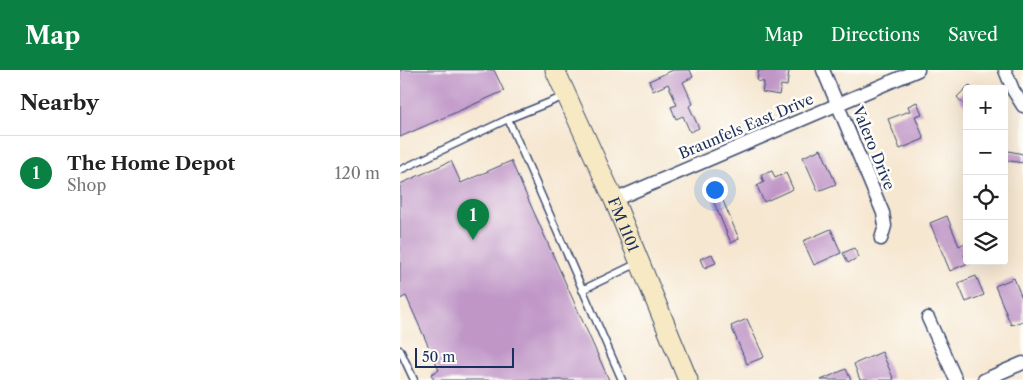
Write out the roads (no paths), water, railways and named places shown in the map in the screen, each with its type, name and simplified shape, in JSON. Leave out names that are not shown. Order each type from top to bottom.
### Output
[{"type":"main road","name":"FM 1101","points":[[554,70],[614,200],[688,380]]},
{"type":"street","name":"Valero Drive","points":[[824,70],[883,213],[885,226],[881,239]]},
{"type":"street","name":"Braunfels East Drive","points":[[614,200],[918,70]]},
{"type":"street","points":[[1005,70],[1013,90],[1023,106]]},
{"type":"street","points":[[928,318],[956,380]]},
{"type":"street","points":[[984,380],[1023,363]]},
{"type":"lane","points":[[400,170],[508,119],[566,95]]},
{"type":"lane","points":[[508,119],[622,380]]},
{"type":"lane","points":[[582,290],[640,262]]},
{"type":"lane","points":[[400,350],[414,380]]},
{"type":"place","name":"The Home Depot","points":[[473,240]]}]
